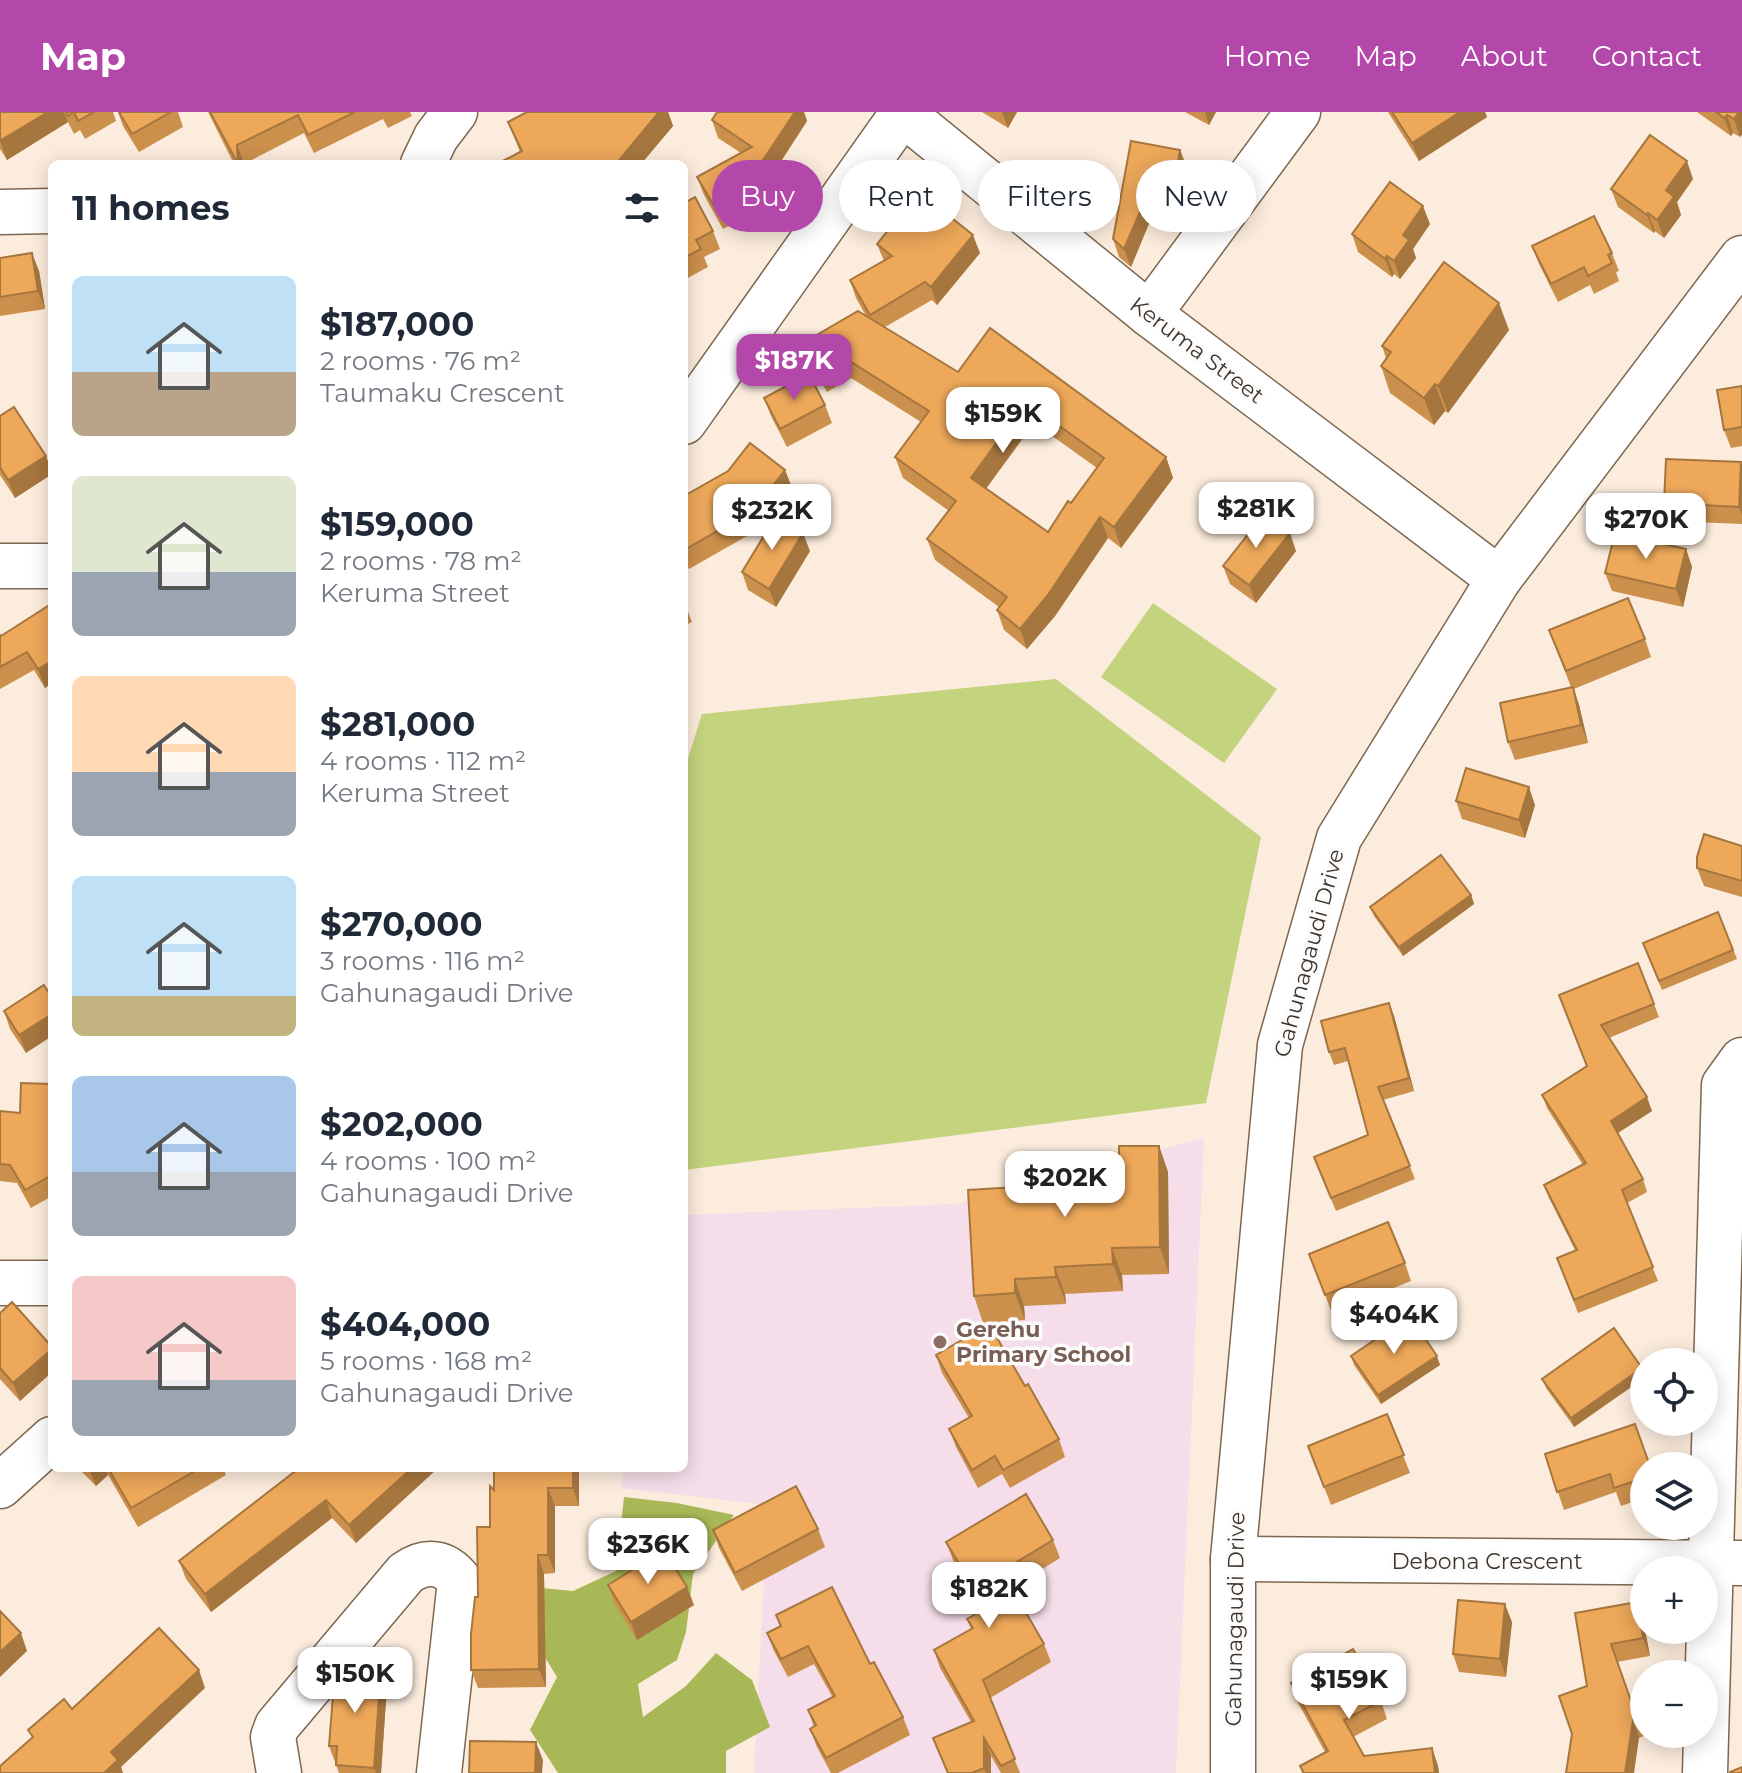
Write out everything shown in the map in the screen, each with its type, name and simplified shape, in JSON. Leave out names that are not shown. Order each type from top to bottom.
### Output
[{"type":"street","points":[[425,160],[436,137],[455,112]]},
{"type":"street","points":[[1149,314],[1298,112]]},
{"type":"street","points":[[688,416],[902,113]]},
{"type":"street","name":"Keruma Street","points":[[902,113],[1149,314],[1499,579]]},
{"type":"street","points":[[0,212],[48,211]]},
{"type":"street","name":"Gahunagaudi Drive","points":[[1233,1773],[1233,1559],[1280,1045],[1339,838],[1499,579],[1742,258]]},
{"type":"street","points":[[0,566],[48,566]]},
{"type":"street","points":[[1705,1773],[1726,1563],[1724,1085],[1742,1060]]},
{"type":"street","points":[[0,1283],[48,1283]]},
{"type":"street","points":[[0,1486],[48,1443]]},
{"type":"street","name":"Debona Crescent","points":[[1233,1559],[1726,1563]]},
{"type":"street","points":[[279,1773],[273,1737],[277,1726],[406,1573],[424,1564],[445,1566],[460,1581],[439,1773]]},
{"type":"shaded area","name":"Gerehu Primary School","points":[[1204,1138],[1176,1773],[754,1773],[768,1505],[622,1488],[623,1472],[688,1472],[688,1215],[955,1204]]},
{"type":"green space","points":[[1153,603],[1277,689],[1224,763],[1101,677]]},
{"type":"green space","points":[[1056,679],[1261,837],[1206,1103],[688,1169],[688,758],[702,714]]},
{"type":"green space","points":[[624,1497],[677,1503],[734,1515],[693,1574],[686,1632],[677,1660],[638,1684],[643,1717],[686,1686],[716,1653],[752,1680],[770,1727],[726,1751],[726,1773],[558,1773],[530,1730],[557,1677],[500,1584],[573,1591],[616,1571]]},
{"type":"building","points":[[0,112],[48,112],[0,141]]},
{"type":"building","points":[[74,112],[94,112],[78,121]]},
{"type":"building","points":[[119,112],[171,112],[132,134]]},
{"type":"building","points":[[210,112],[355,112],[308,135],[298,115],[237,145],[236,160]]},
{"type":"building","points":[[527,112],[659,112],[619,160],[505,160],[522,151],[508,122]]},
{"type":"building","points":[[717,112],[795,112],[763,160],[728,160],[752,147],[712,120]]},
{"type":"building","points":[[1392,112],[1460,112],[1412,143]]},
{"type":"building","points":[[1716,112],[1739,112],[1734,119],[1727,115],[1724,118]]},
{"type":"building","points":[[1650,135],[1687,161],[1666,190],[1674,197],[1657,220],[1611,189]]},
{"type":"building","points":[[1131,141],[1180,150],[1178,160],[1136,160],[1136,221],[1124,249],[1113,239],[1114,232],[1120,232],[1120,201]]},
{"type":"building","points":[[712,169],[712,202],[697,177]]},
{"type":"building","points":[[1390,182],[1423,206],[1403,235],[1409,240],[1394,261],[1387,256],[1385,259],[1352,234]]},
{"type":"building","points":[[695,197],[712,232],[696,240],[701,249],[688,256],[688,201]]},
{"type":"building","points":[[1594,216],[1612,253],[1608,255],[1612,263],[1588,276],[1584,267],[1551,284],[1532,246]]},
{"type":"building","points":[[962,226],[973,235],[931,287],[925,282],[870,315],[850,280],[892,256],[877,244],[887,232],[962,232]]},
{"type":"building","points":[[32,253],[38,291],[0,297],[0,258]]},
{"type":"building","points":[[1444,262],[1499,303],[1438,386],[1435,384],[1424,398],[1381,366],[1391,352],[1382,346]]},
{"type":"building","points":[[858,311],[958,372],[990,328],[1166,457],[1114,527],[1100,517],[1048,595],[1020,629],[997,610],[1007,597],[927,539],[956,501],[895,457],[929,411],[843,357],[819,371],[803,343]],"holes":[[[1026,402],[1104,458],[1071,503],[1068,501],[1048,532],[971,478]]]},
{"type":"building","points":[[809,374],[825,405],[780,429],[764,398]]},
{"type":"building","points":[[1742,386],[1742,427],[1724,430],[1717,390]]},
{"type":"building","points":[[14,407],[46,456],[8,480],[0,467],[0,416]]},
{"type":"building","points":[[750,443],[785,470],[754,510],[688,548],[688,494],[728,471]]},
{"type":"building","points":[[1666,459],[1741,462],[1739,507],[1664,503]]},
{"type":"building","points":[[1264,514],[1290,533],[1249,585],[1223,566]]},
{"type":"building","points":[[776,516],[803,533],[769,589],[742,572]]},
{"type":"building","points":[[1615,533],[1686,549],[1676,589],[1605,573]]},
{"type":"building","points":[[1628,598],[1645,639],[1566,671],[1549,630]]},
{"type":"building","points":[[48,606],[48,663],[38,669],[27,652],[0,667],[1,636]]},
{"type":"building","points":[[1573,687],[1581,725],[1508,742],[1500,703]]},
{"type":"building","points":[[1466,768],[1529,787],[1519,820],[1456,801]]},
{"type":"building","points":[[1704,834],[1742,846],[1742,881],[1697,868]]},
{"type":"building","points":[[1441,855],[1471,895],[1399,947],[1370,907]]},
{"type":"building","points":[[1718,912],[1733,950],[1659,981],[1643,943]]},
{"type":"building","points":[[1638,963],[1654,1004],[1601,1025],[1647,1097],[1611,1121],[1643,1179],[1622,1190],[1653,1267],[1574,1300],[1557,1258],[1577,1250],[1544,1185],[1586,1163],[1542,1095],[1587,1066],[1559,995]]},
{"type":"building","points":[[44,985],[48,992],[48,1017],[19,1035],[4,1011]]},
{"type":"building","points":[[1389,1003],[1409,1078],[1378,1087],[1410,1166],[1331,1198],[1314,1157],[1368,1135],[1345,1048],[1329,1052],[1321,1021]]},
{"type":"building","points":[[21,1083],[48,1084],[48,1177],[25,1190],[10,1165],[0,1164],[0,1111],[20,1113]]},
{"type":"building","points":[[1119,1146],[1159,1146],[1160,1247],[1112,1248],[1113,1264],[1055,1267],[1056,1277],[1015,1279],[1015,1293],[974,1296],[968,1190],[1017,1187],[1016,1178],[1067,1175],[1067,1158],[1119,1156]]},
{"type":"building","points":[[1388,1222],[1405,1263],[1325,1295],[1309,1254]]},
{"type":"building","points":[[12,1302],[48,1342],[48,1352],[13,1383],[0,1368],[0,1313]]},
{"type":"building","points":[[1410,1316],[1437,1356],[1378,1395],[1351,1356]]},
{"type":"building","points":[[989,1324],[1059,1439],[1003,1470],[995,1456],[972,1470],[949,1429],[972,1416],[936,1355]]},
{"type":"building","points":[[1614,1328],[1630,1351],[1630,1376],[1571,1418],[1542,1379]]},
{"type":"building","points":[[1387,1414],[1404,1455],[1324,1487],[1308,1446]]},
{"type":"building","points":[[1630,1426],[1630,1436],[1639,1436],[1645,1452],[1630,1452],[1630,1483],[1614,1488],[1610,1474],[1557,1492],[1545,1454]]},
{"type":"building","points":[[110,1472],[193,1472],[131,1508]]},
{"type":"building","points":[[294,1472],[408,1472],[349,1525],[326,1500],[205,1594],[179,1561]]},
{"type":"building","points":[[494,1472],[573,1472],[573,1488],[548,1488],[548,1555],[538,1555],[539,1669],[471,1670],[471,1634],[475,1597],[478,1597],[477,1527],[490,1527],[490,1486],[494,1490]]},
{"type":"building","points":[[796,1486],[818,1529],[735,1573],[713,1530]]},
{"type":"building","points":[[1026,1494],[1053,1540],[1002,1571],[1044,1644],[983,1680],[1015,1759],[1001,1766],[984,1738],[984,1768],[972,1773],[948,1773],[933,1738],[974,1721],[934,1650],[973,1628],[967,1619],[986,1608],[946,1542]]},
{"type":"building","points":[[664,1550],[687,1587],[631,1622],[608,1585]]},
{"type":"building","points":[[832,1587],[870,1664],[874,1662],[903,1717],[826,1758],[810,1729],[816,1725],[808,1710],[835,1696],[808,1646],[781,1659],[767,1633],[781,1626],[776,1615]]},
{"type":"building","points":[[1458,1600],[1505,1604],[1500,1659],[1453,1654]]},
{"type":"building","points":[[1630,1603],[1630,1640],[1611,1644],[1630,1698],[1630,1740],[1625,1773],[1566,1773],[1572,1734],[1559,1696],[1587,1686],[1575,1613]]},
{"type":"building","points":[[0,1611],[21,1633],[0,1652]]},
{"type":"building","points":[[159,1628],[199,1670],[111,1752],[118,1760],[104,1773],[0,1773],[0,1766],[33,1737],[28,1730],[64,1699],[72,1709]]},
{"type":"building","points":[[1353,1649],[1381,1701],[1344,1720],[1364,1756],[1432,1748],[1435,1773],[1304,1773],[1300,1766],[1328,1751],[1291,1683]]},
{"type":"building","points":[[339,1665],[381,1668],[374,1768],[336,1765],[337,1746],[329,1746],[335,1670]]},
{"type":"building","points":[[470,1741],[536,1742],[535,1773],[469,1773]]},
{"type":"building","points":[[1742,1767],[1742,1773],[1730,1773],[1730,1772]]},
{"type":"place","name":"Gerehu Primary School","points":[[940,1342]]}]
